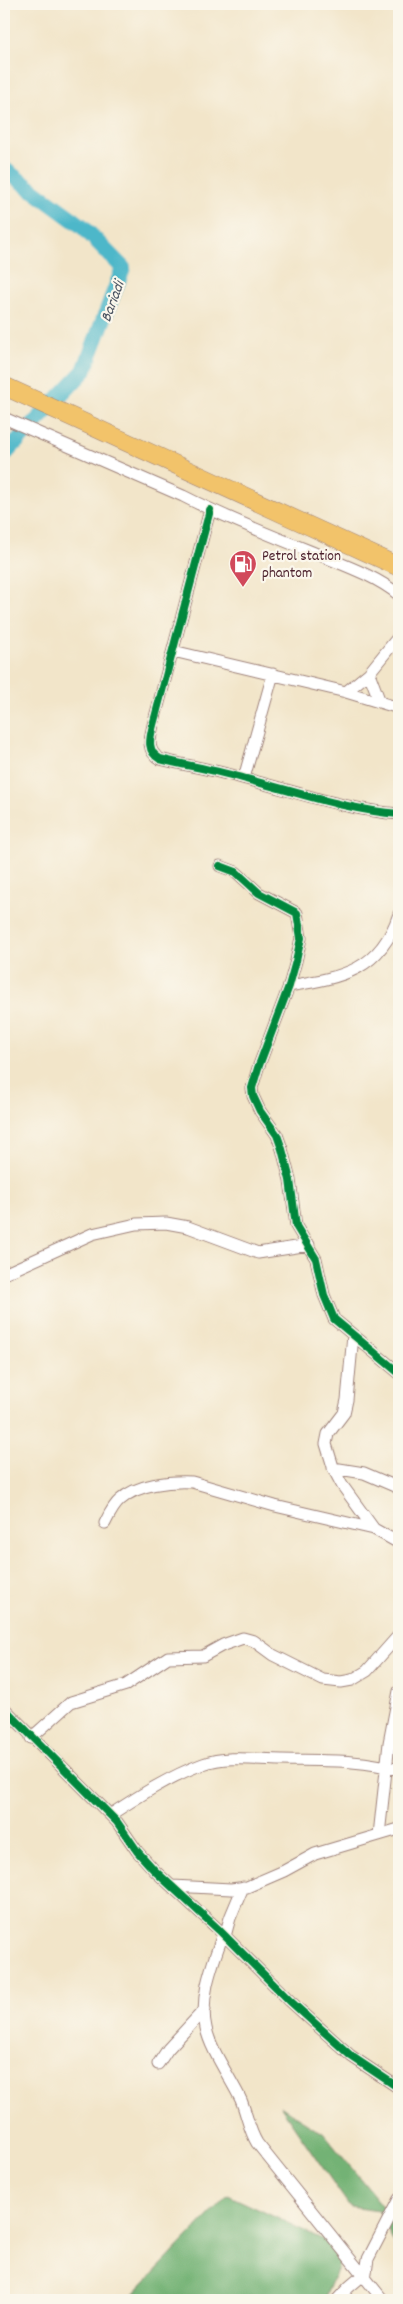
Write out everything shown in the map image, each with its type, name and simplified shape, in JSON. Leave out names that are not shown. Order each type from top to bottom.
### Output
[{"type":"highway","points":[[4,386],[399,567]]},
{"type":"street","points":[[4,418],[183,496],[210,510],[334,561],[387,586],[399,595]]},
{"type":"street","points":[[210,510],[149,743],[153,753],[160,760],[244,778],[331,802],[378,812],[399,814]]},
{"type":"street","points":[[346,692],[369,673],[399,636]]},
{"type":"street","points":[[173,650],[346,692],[399,708]]},
{"type":"street","points":[[369,673],[380,702]]},
{"type":"street","points":[[244,778],[272,674]]},
{"type":"street","points":[[220,866],[236,872],[259,894],[297,913],[301,938],[289,986],[252,1088],[255,1103],[277,1135],[290,1180],[294,1219],[299,1232],[309,1245],[316,1259],[328,1306],[334,1319],[377,1352],[399,1373]]},
{"type":"street","points":[[289,986],[346,974],[373,958],[383,948],[399,914]]},
{"type":"street","points":[[4,1274],[92,1234],[136,1224],[166,1222],[188,1227],[258,1253],[309,1245]]},
{"type":"street","points":[[353,1335],[344,1413],[328,1434],[326,1444],[333,1468],[349,1496],[374,1529]]},
{"type":"street","points":[[333,1468],[364,1473],[399,1488]]},
{"type":"street","points":[[105,1523],[120,1500],[129,1493],[158,1484],[177,1481],[192,1482],[275,1506],[374,1529],[399,1542]]},
{"type":"street","points":[[32,1738],[71,1702],[126,1685],[168,1657],[203,1656],[223,1644],[243,1638],[254,1641],[273,1655],[323,1680],[341,1682],[352,1680],[367,1670],[399,1635]]},
{"type":"street","points":[[379,1835],[386,1766],[399,1691]]},
{"type":"street","points":[[4,1708],[110,1815],[137,1851],[172,1886],[350,2056],[399,2088]]},
{"type":"street","points":[[110,1815],[145,1793],[174,1778],[204,1764],[224,1760],[342,1761],[386,1766],[399,1770]]},
{"type":"street","points":[[172,1886],[231,1889],[243,1887],[284,1871],[315,1854],[399,1829]]},
{"type":"street","points":[[243,1887],[211,1968],[205,1994],[206,2029],[242,2102],[252,2135],[257,2144],[322,2222],[383,2300]]},
{"type":"street","points":[[158,2064],[168,2049],[205,2009]]},
{"type":"street","points":[[337,2300],[349,2287],[364,2278],[368,2259],[399,2199]]},
{"type":"green space","points":[[280,2106],[323,2133],[399,2226],[399,2253],[379,2211],[350,2207]]},
{"type":"green space","points":[[228,2195],[345,2250],[324,2300],[128,2300]]},
{"type":"waterway","name":"Bariadi","points":[[4,169],[82,226],[123,268],[84,371],[4,455]]},
{"type":"cycle path","points":[[210,510],[153,725],[150,744],[153,752],[160,759],[235,776],[322,800],[360,809],[399,814]]},
{"type":"cycle path","points":[[220,866],[236,872],[259,893],[297,913],[301,938],[296,961],[289,986],[258,1068],[252,1088],[253,1096],[260,1111],[277,1135],[290,1180],[296,1226],[316,1259],[324,1295],[334,1319],[399,1373]]},
{"type":"cycle path","points":[[4,1708],[117,1822],[137,1851],[155,1871],[219,1930],[290,2001],[351,2056],[399,2088]]},
{"type":"place","name":"Petrol station phantom","points":[[243,588]]}]
